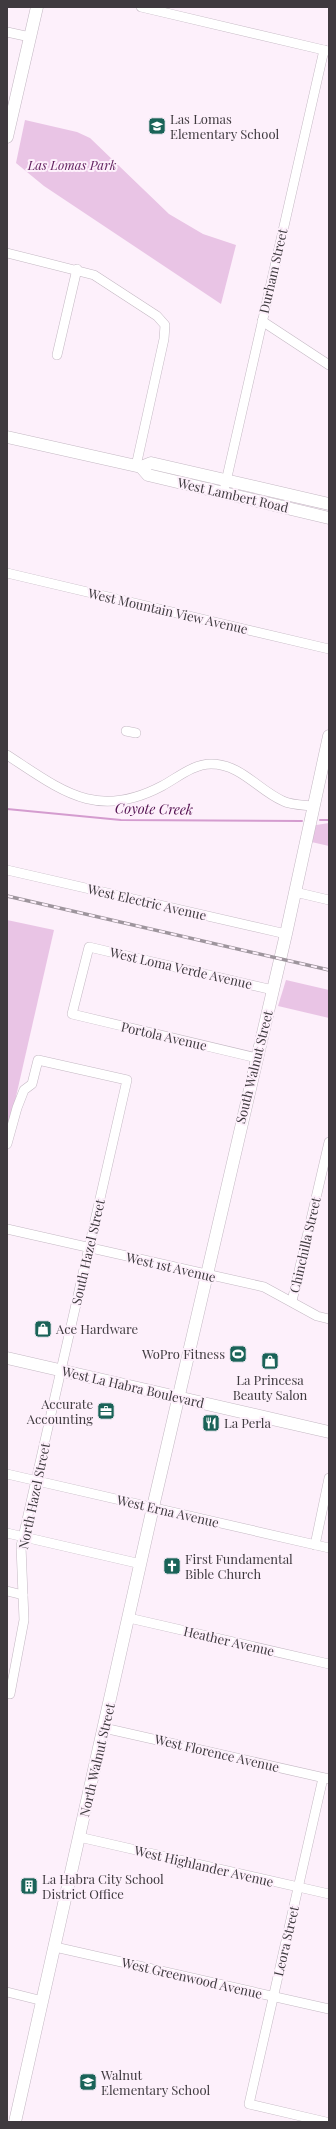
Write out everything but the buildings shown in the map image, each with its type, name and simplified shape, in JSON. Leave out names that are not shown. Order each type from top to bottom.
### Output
[{"type":"street","points":[[7,137],[37,7]]},
{"type":"street","points":[[141,7],[327,50]]},
{"type":"street","points":[[7,32],[30,37]]},
{"type":"street","name":"Durham Street","points":[[223,493],[262,321],[327,50]]},
{"type":"street","points":[[7,253],[76,269],[94,275],[157,316],[165,325],[164,339],[138,466]]},
{"type":"street","points":[[57,355],[76,269]]},
{"type":"street","points":[[262,321],[329,365]]},
{"type":"street","name":"West Lambert Road","points":[[7,437],[138,466],[151,463],[329,504]]},
{"type":"street","name":"West Lambert Road","points":[[138,466],[148,476],[329,518]]},
{"type":"street","name":"West Mountain View Avenue","points":[[7,574],[329,649]]},
{"type":"street","points":[[126,730],[136,733]]},
{"type":"street","name":"South Walnut Street","points":[[178,1398],[286,934],[312,806],[329,736]]},
{"type":"street","points":[[7,755],[59,789],[76,797],[96,801],[132,798],[151,792],[200,765],[212,764],[225,766],[238,772],[284,802],[312,806]]},
{"type":"street","name":"West Electric Avenue","points":[[7,870],[286,934]]},
{"type":"street","points":[[295,892],[329,900]]},
{"type":"street","name":"West Loma Verde Avenue","points":[[72,1014],[89,947],[273,990]]},
{"type":"street","name":"Portola Avenue","points":[[72,1014],[257,1058]]},
{"type":"street","name":"South Hazel Street","points":[[7,1144],[17,1108],[24,1090],[32,1084],[38,1060],[127,1080],[61,1371]]},
{"type":"street","name":"Chinchilla Street","points":[[292,1301],[329,1142]]},
{"type":"street","name":"West 1st Avenue","points":[[7,1229],[264,1287],[317,1316],[329,1319]]},
{"type":"street","name":"West La Habra Boulevard","points":[[7,1358],[329,1432]]},
{"type":"street","name":"North Hazel Street","points":[[10,1694],[24,1620],[21,1546],[61,1371]]},
{"type":"street","name":"North Walnut Street","points":[[15,2122],[178,1398]]},
{"type":"street","name":"West Erna Avenue","points":[[7,1474],[329,1548]]},
{"type":"street","points":[[315,1545],[329,1478]]},
{"type":"street","points":[[7,1533],[141,1564]]},
{"type":"street","points":[[7,1591],[23,1595]]},
{"type":"street","name":"Heather Avenue","points":[[129,1618],[329,1664]]},
{"type":"street","name":"West Florence Avenue","points":[[104,1728],[326,1779]]},
{"type":"street","name":"Leora Street","points":[[326,1779],[298,1887],[250,2104],[326,2122]]},
{"type":"street","name":"West Highlander Avenue","points":[[79,1837],[329,1894]]},
{"type":"street","name":"West Greenwood Avenue","points":[[55,1947],[329,2009]]},
{"type":"street","points":[[7,1992],[43,2001]]},
{"type":"green space","name":"Las Lomas Park","points":[[25,120],[77,132],[90,138],[169,214],[203,234],[236,245],[221,304],[44,186],[16,163]]},
{"type":"green space","points":[[329,823],[329,846],[307,841],[310,826]]},
{"type":"green space","points":[[7,920],[54,930],[7,1136]]},
{"type":"green space","points":[[286,980],[329,990],[329,1018],[278,1006]]},
{"type":"waterway","name":"Coyote Creek","points":[[7,809],[121,820],[302,821]]},
{"type":"waterway","name":"Coyote Creek","points":[[320,820],[329,820]]},
{"type":"railway","points":[[7,896],[329,970]]},
{"type":"place","name":"Las Lomas Elementary School","points":[[157,126]]},
{"type":"place","name":"Ace Hardware","points":[[43,1329]]},
{"type":"place","name":"WoPro Fitness","points":[[238,1354]]},
{"type":"place","name":"La Princesa Beauty Salon","points":[[270,1361]]},
{"type":"place","name":"Accurate Accounting","points":[[106,1411]]},
{"type":"place","name":"La Perla","points":[[211,1423]]},
{"type":"place","name":"First Fundamental Bible Church","points":[[172,1566]]},
{"type":"place","name":"La Habra City School District Office","points":[[29,1886]]},
{"type":"place","name":"Walnut Elementary School","points":[[88,2082]]}]
